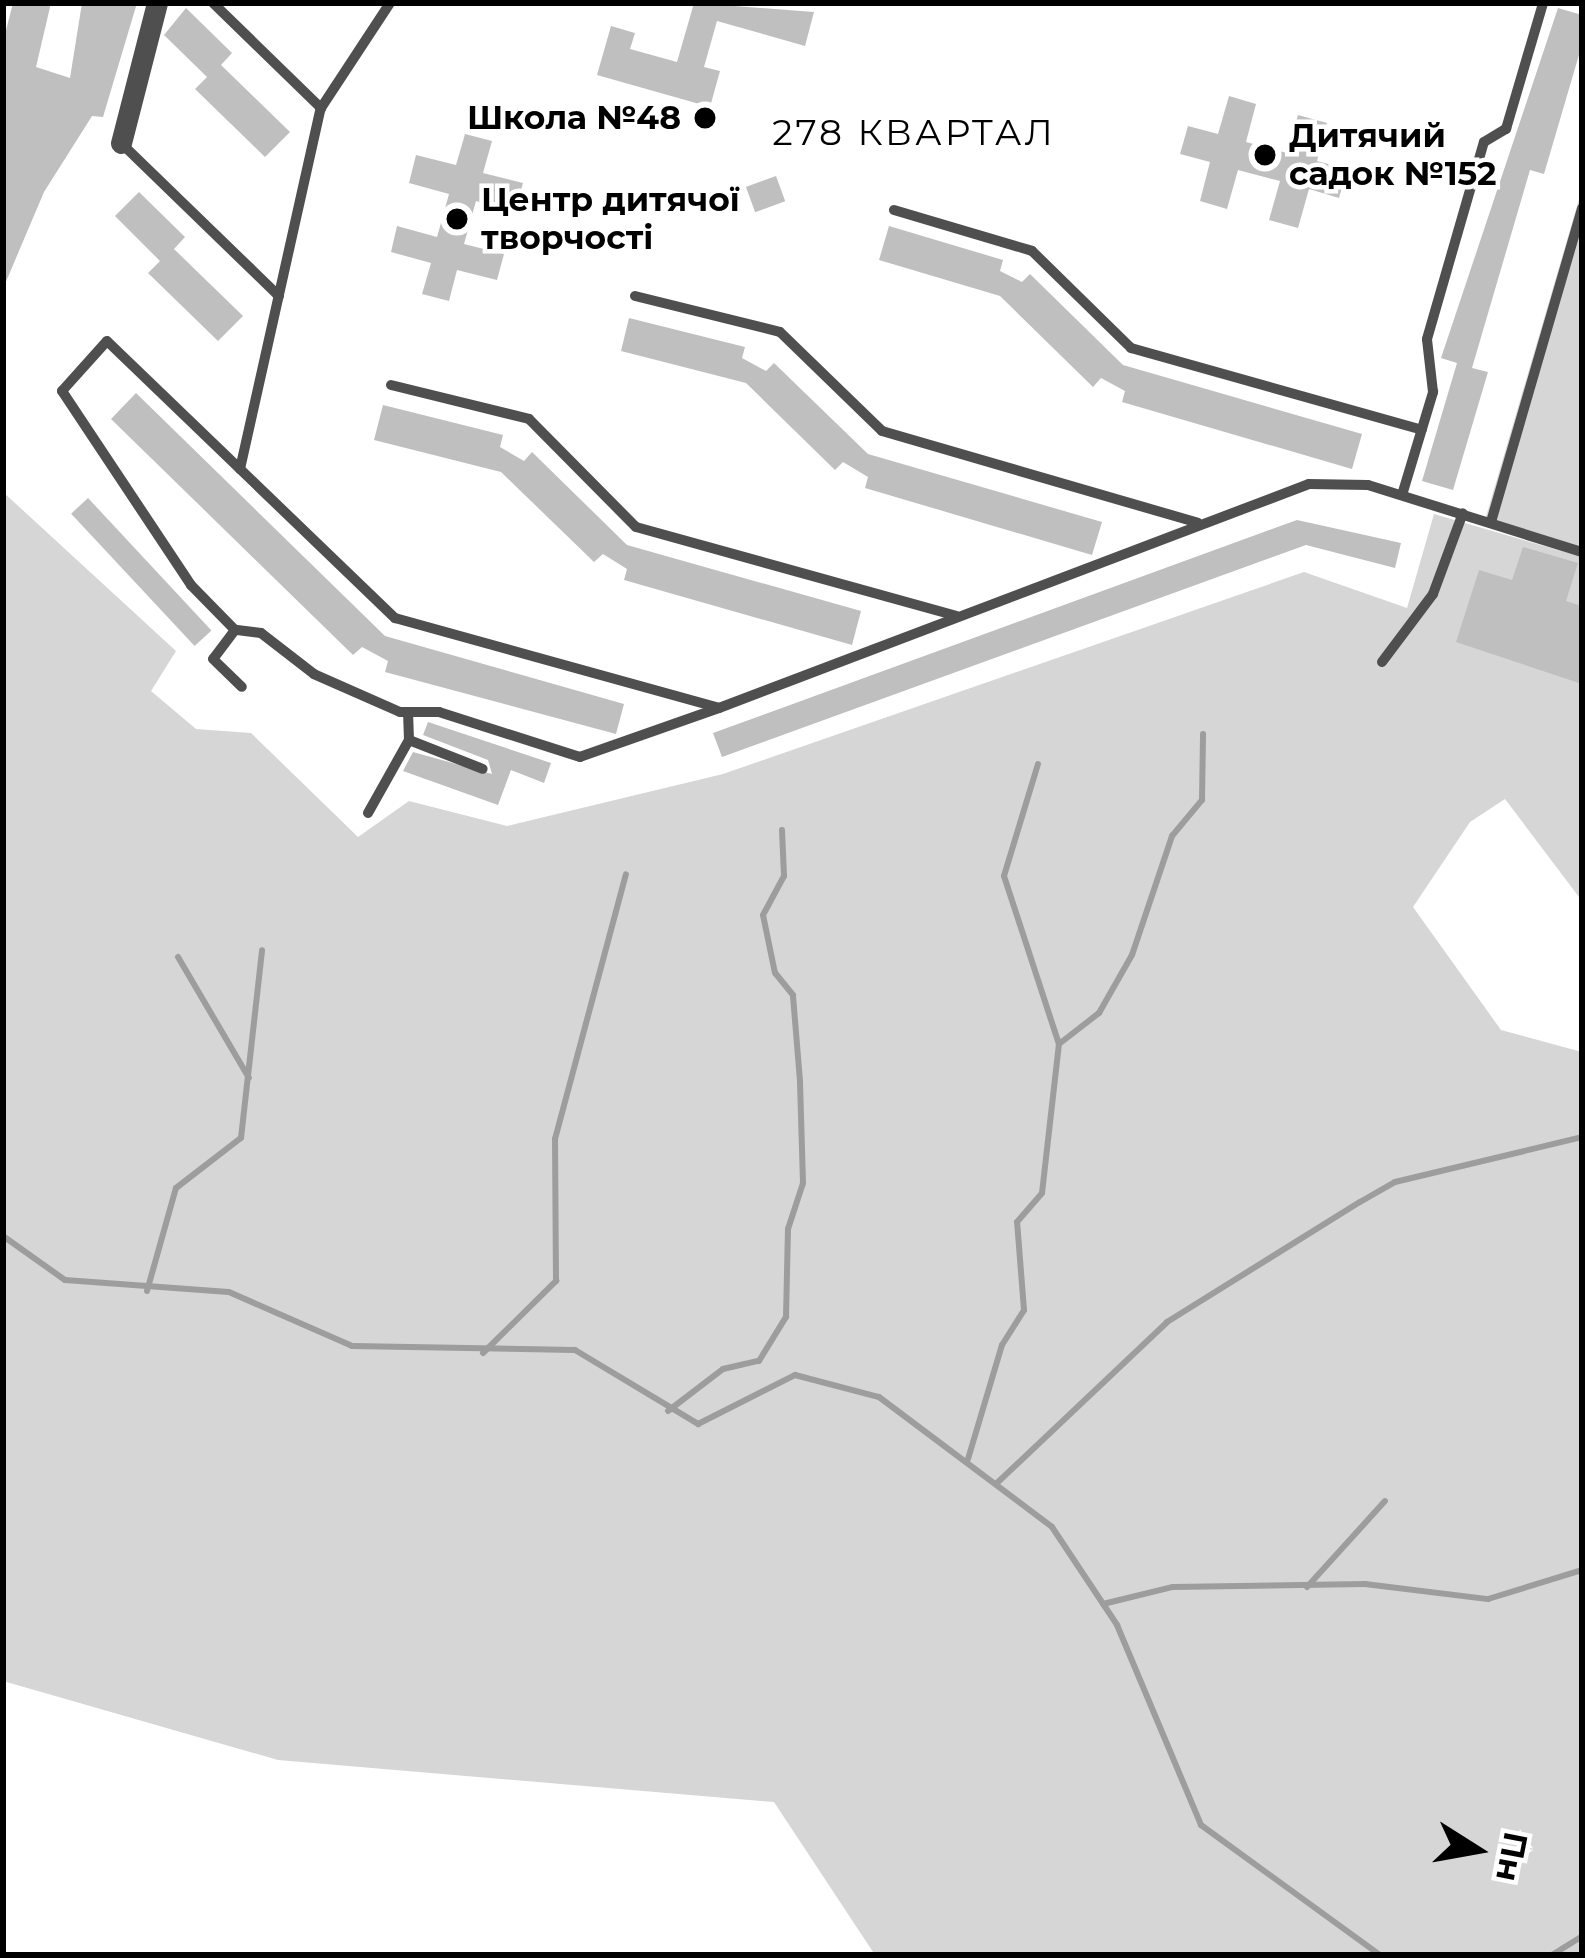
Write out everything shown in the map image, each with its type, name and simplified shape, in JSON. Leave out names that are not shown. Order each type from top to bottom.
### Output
[{"type":"street","points":[[121,143],[157,3]]},
{"type":"lane","points":[[213,3],[321,108]]},
{"type":"lane","points":[[240,469],[321,108],[390,3]]},
{"type":"lane","points":[[1402,495],[1422,430],[1433,317],[1484,142],[1506,129],[1543,3]]},
{"type":"lane","points":[[121,143],[279,296]]},
{"type":"lane","points":[[1491,522],[1582,208]]},
{"type":"lane","points":[[894,210],[1032,251],[1131,348],[1422,430]]},
{"type":"lane","points":[[635,296],[780,332],[882,431],[1198,524]]},
{"type":"lane","points":[[719,708],[395,618],[107,341],[62,391],[95,426],[191,585],[235,630],[257,631],[334,685],[408,712],[590,758],[1198,524],[1328,481],[1402,495],[1582,552]]},
{"type":"lane","points":[[391,385],[529,419],[636,527],[956,616]]},
{"type":"lane","points":[[1382,662],[1433,594],[1463,513]]},
{"type":"lane","points":[[235,630],[213,659],[242,687]]},
{"type":"lane","points":[[368,813],[409,740],[408,712]]},
{"type":"lane","points":[[409,740],[483,769]]},
{"type":"shaded area","points":[[1582,189],[1582,548],[1485,520]]},
{"type":"shaded area","points":[[3,492],[176,651],[151,691],[196,729],[251,733],[358,837],[409,801],[507,826],[723,774],[1304,572],[1407,608],[1434,514],[1582,557],[1582,901],[1505,799],[1470,822],[1413,907],[1501,1030],[1582,1052],[1582,1955],[875,1955],[774,1802],[278,1760],[3,1681]]},
{"type":"building","points":[[13,3],[51,3],[36,67],[70,78],[82,3],[137,3],[103,117],[92,116],[44,192],[5,284],[3,42]]},
{"type":"building","points":[[694,3],[814,12],[805,46],[717,21],[704,67],[720,71],[710,107],[597,75],[611,26],[635,33],[630,49],[677,62]]},
{"type":"building","points":[[186,8],[232,53],[221,65],[290,132],[265,157],[195,89],[207,77],[164,35]]},
{"type":"building","points":[[1558,8],[1582,15],[1581,48],[1544,174],[1530,170],[1472,368],[1488,372],[1453,490],[1422,481],[1457,363],[1441,358]]},
{"type":"building","points":[[1229,96],[1256,104],[1246,142],[1287,153],[1298,115],[1327,123],[1317,161],[1347,169],[1339,198],[1309,189],[1298,228],[1269,220],[1280,181],[1238,170],[1227,209],[1200,201],[1210,162],[1180,154],[1188,126],[1218,134]]},
{"type":"building","points":[[465,134],[492,141],[483,173],[523,183],[515,212],[476,201],[464,244],[504,254],[497,280],[457,270],[449,301],[422,294],[431,263],[391,252],[397,226],[437,237],[449,194],[409,183],[416,155],[456,165]]},
{"type":"building","points":[[776,176],[785,201],[755,212],[746,187]]},
{"type":"building","points":[[139,192],[185,237],[174,249],[243,316],[218,341],[148,273],[160,261],[115,216]]},
{"type":"building","points":[[889,226],[1003,260],[1000,271],[1022,282],[1030,274],[1123,365],[1362,434],[1352,469],[1122,402],[1125,391],[1101,378],[1093,387],[1000,296],[879,260]]},
{"type":"building","points":[[629,318],[745,347],[742,358],[766,371],[774,363],[868,454],[1102,522],[1092,555],[865,488],[868,477],[843,462],[835,470],[746,383],[621,351]]},
{"type":"building","points":[[136,393],[385,636],[624,704],[616,734],[385,672],[388,661],[362,647],[353,655],[111,419]]},
{"type":"building","points":[[383,405],[503,435],[500,447],[524,461],[532,452],[627,545],[861,611],[852,645],[624,580],[627,569],[603,554],[594,562],[501,472],[374,440]]},
{"type":"building","points":[[88,498],[211,630],[195,646],[71,514]]},
{"type":"building","points":[[1297,520],[1401,543],[1395,568],[1306,545],[722,757],[713,733]]},
{"type":"building","points":[[1523,547],[1578,563],[1566,601],[1582,606],[1582,684],[1456,642],[1479,570],[1512,580]]},
{"type":"building","points":[[428,722],[551,763],[544,783],[511,770],[498,805],[403,771],[413,752],[492,774],[488,760],[423,735]]},
{"type":"waterway","points":[[968,1459],[1002,1345],[1024,1310],[1017,1222],[1042,1193],[1059,1044],[1099,1013],[1132,955],[1172,836],[1202,800],[1203,734]]},
{"type":"waterway","points":[[1038,764],[1004,876],[1059,1044]]},
{"type":"waterway","points":[[668,1411],[723,1369],[759,1361],[786,1317],[788,1229],[803,1183],[800,1081],[793,995],[775,973],[763,915],[784,876],[782,830]]},
{"type":"waterway","points":[[483,1353],[556,1281],[555,1139],[626,874]]},
{"type":"waterway","points":[[147,1291],[176,1188],[241,1138],[262,950]]},
{"type":"waterway","points":[[178,957],[249,1078]]},
{"type":"waterway","points":[[997,1483],[1167,1322],[1360,1202],[1395,1182],[1582,1137]]},
{"type":"waterway","points":[[3,1236],[65,1280],[229,1292],[352,1346],[575,1350],[698,1424],[795,1375],[879,1397],[1052,1527],[1117,1625],[1201,1825],[1380,1955]]},
{"type":"waterway","points":[[1307,1587],[1385,1501]]},
{"type":"waterway","points":[[1103,1604],[1173,1587],[1365,1584],[1488,1599],[1582,1570]]},
{"type":"waterway","points":[[1552,1955],[1582,1936]]},
{"type":"place","name":"Школа №48","points":[[705,118]]},
{"type":"place","name":"Дитячий садок №152","points":[[1265,155]]},
{"type":"place","name":"Центр дитячої творчості","points":[[457,219]]},
{"type":"district","name":"278 КВАРТАЛ","points":[[914,133]]}]
